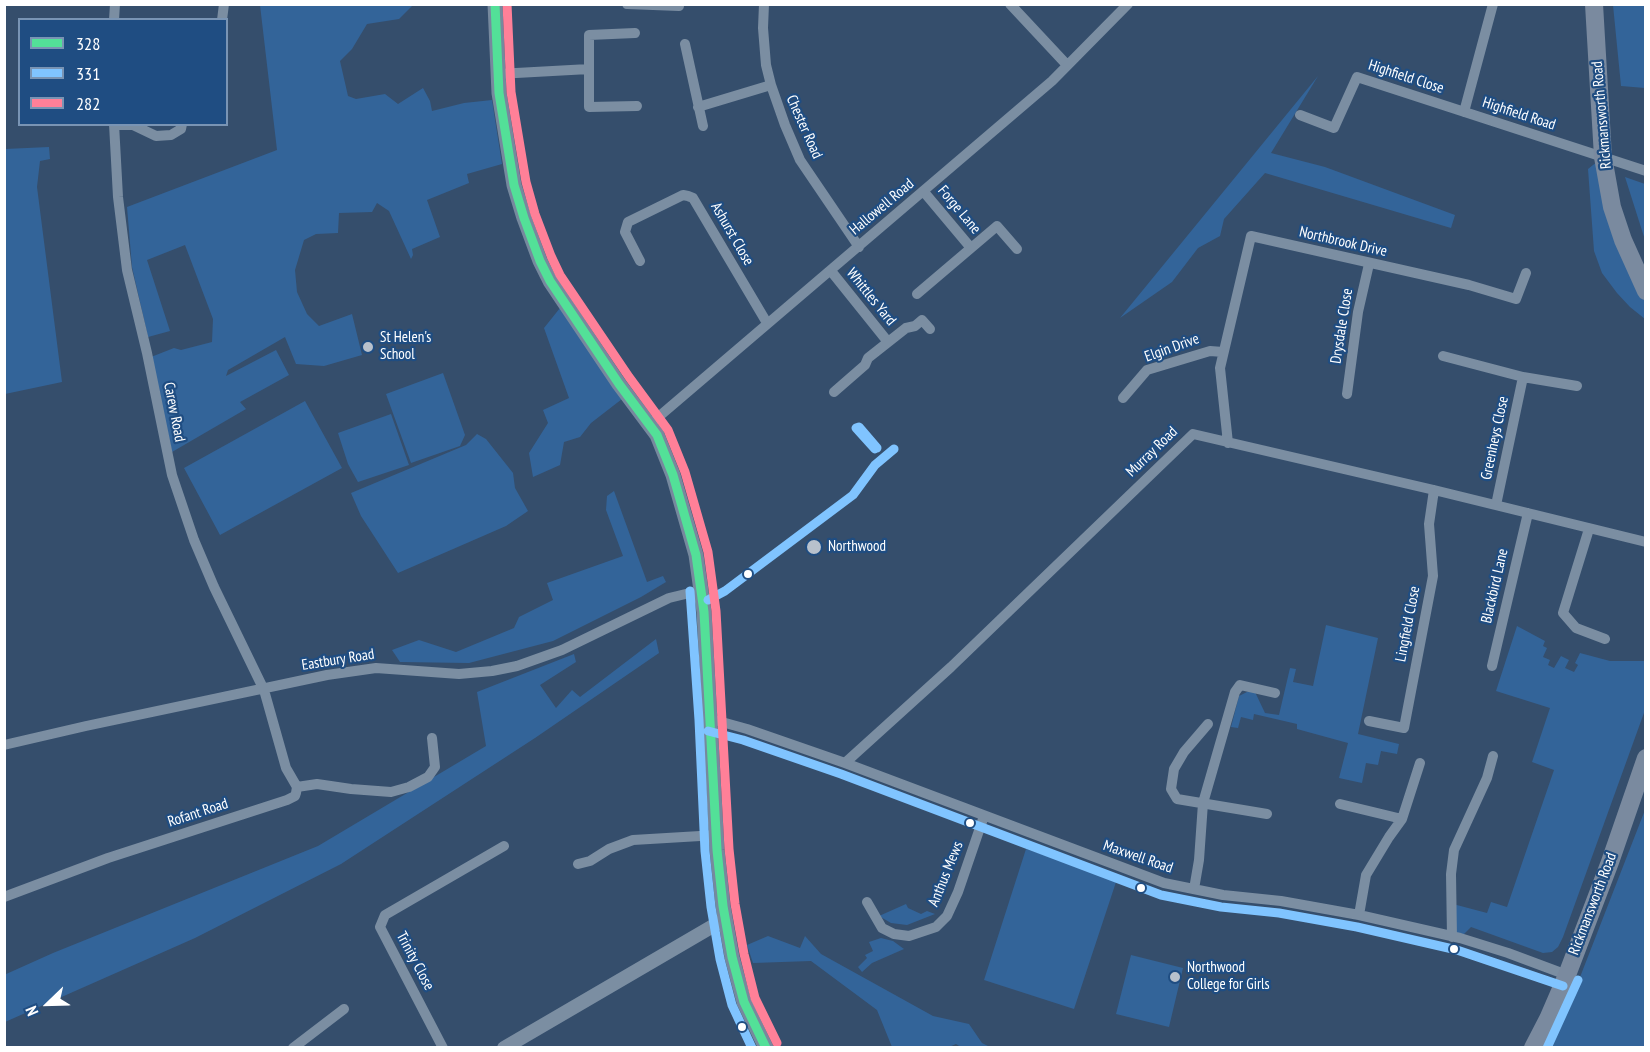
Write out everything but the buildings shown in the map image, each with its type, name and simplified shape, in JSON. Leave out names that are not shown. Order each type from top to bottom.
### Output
[{"type":"main road","points":[[495,4],[499,93],[514,185],[540,261],[569,311],[663,448],[696,555],[704,612],[717,835],[725,919],[744,1002],[766,1047]]},
{"type":"main road","name":"Rickmansworth Road","points":[[1594,4],[1603,157],[1612,207],[1623,240],[1646,291]]},
{"type":"main road","name":"Rickmansworth Road","points":[[1533,1047],[1567,975],[1646,758]]},
{"type":"street","points":[[627,4],[679,6]]},
{"type":"street","name":"Chester Road","points":[[764,4],[763,28],[771,85],[785,125],[800,160],[859,246]]},
{"type":"street","points":[[1010,4],[1067,65]]},
{"type":"street","name":"Hallowell Road","points":[[649,425],[1052,81],[1128,4]]},
{"type":"street","name":"Highfield Road","points":[[1493,4],[1464,112],[1646,171]]},
{"type":"street","points":[[635,33],[589,34],[589,107],[637,106]]},
{"type":"street","points":[[685,44],[703,126]]},
{"type":"street","points":[[498,74],[589,69]]},
{"type":"street","name":"Highfield Close","points":[[1300,116],[1334,128],[1357,77],[1464,112]]},
{"type":"street","points":[[698,107],[771,85]]},
{"type":"street","name":"Carew Road","points":[[114,126],[118,197],[127,270],[172,475],[194,540],[214,587],[264,690]]},
{"type":"street","points":[[135,126],[156,135],[171,135],[181,129],[182,126]]},
{"type":"street","name":"Forge Lane","points":[[924,192],[971,248]]},
{"type":"street","name":"Ashurst Close","points":[[640,261],[625,232],[627,222],[683,195],[693,198],[767,322]]},
{"type":"street","name":"Forge Lane","points":[[916,294],[998,226],[1017,249]]},
{"type":"street","name":"Northbrook Drive","points":[[1223,352],[1251,236],[1469,285],[1516,299],[1526,273]]},
{"type":"street","name":"Drysdale Close","points":[[1347,394],[1358,312],[1369,264]]},
{"type":"street","name":"Whittles Yard","points":[[831,271],[888,342]]},
{"type":"street","name":"Whittles Yard","points":[[834,392],[865,365],[868,358],[906,328],[915,326],[922,320],[930,329]]},
{"type":"street","name":"Elgin Drive","points":[[1123,398],[1147,370],[1210,351],[1223,352],[1220,368],[1228,443]]},
{"type":"street","points":[[1443,356],[1523,377],[1577,386]]},
{"type":"street","name":"Greenheys Close","points":[[1496,505],[1523,377]]},
{"type":"street","name":"Murray Road","points":[[845,763],[951,667],[1193,434],[1434,490],[1646,543]]},
{"type":"street","name":"Lingfield Close","points":[[1369,721],[1404,728],[1432,576],[1429,524],[1434,490]]},
{"type":"street","name":"Blackbird Lane","points":[[1492,666],[1528,513]]},
{"type":"street","points":[[1590,529],[1563,614],[1576,628],[1605,639]]},
{"type":"street","name":"Eastbury Road","points":[[4,745],[327,675],[376,668],[459,674],[517,666],[561,650],[669,598],[702,590]]},
{"type":"street","points":[[1194,889],[1199,860],[1203,803],[1235,692],[1240,685],[1275,693]]},
{"type":"street","points":[[264,690],[286,768],[297,787],[317,784],[392,792],[409,787],[428,777],[435,767],[432,738]]},
{"type":"street","name":"Maxwell Road","points":[[711,719],[845,763],[1155,880],[1223,895],[1281,901],[1359,915],[1500,950],[1567,975]]},
{"type":"street","points":[[1208,724],[1184,752],[1174,769],[1171,789],[1177,799],[1268,813]]},
{"type":"street","points":[[1452,937],[1451,874],[1454,850],[1487,778],[1493,756]]},
{"type":"street","points":[[1359,915],[1366,875],[1402,819],[1420,763]]},
{"type":"street","name":"Rofant Road","points":[[4,897],[108,858],[291,798],[295,796],[297,787]]},
{"type":"street","points":[[1340,804],[1402,819]]},
{"type":"street","name":"Anthus Mews","points":[[867,902],[882,928],[894,934],[909,936],[936,927],[947,916],[958,892],[984,816]]},
{"type":"street","points":[[578,864],[590,861],[609,849],[633,840],[717,835]]},
{"type":"street","name":"Trinity Close","points":[[443,1047],[380,927],[385,915],[504,846]]},
{"type":"street","points":[[504,1047],[725,919]]},
{"type":"street","points":[[292,1047],[344,1009]]},
{"type":"shaded area","points":[[260,5],[413,5],[399,19],[367,24],[352,49],[340,61],[348,96],[356,99],[385,94],[398,104],[423,88],[432,111],[464,103],[492,100],[502,164],[467,174],[469,183],[427,200],[440,237],[412,249],[411,259],[389,211],[377,203],[372,212],[339,213],[338,233],[316,234],[304,240],[295,270],[297,292],[307,314],[319,326],[352,314],[362,355],[324,366],[296,364],[285,337],[228,370],[226,376],[276,350],[289,375],[240,402],[246,409],[172,452],[151,357],[174,348],[181,350],[212,342],[213,319],[185,245],[147,260],[170,331],[148,337],[132,267],[127,207],[277,150]]},
{"type":"shaded area","points":[[1613,5],[1645,5],[1645,88],[1621,86]]},
{"type":"shaded area","points":[[1318,76],[1271,153],[1325,167],[1455,215],[1451,228],[1265,173],[1224,219],[1220,236],[1198,248],[1172,282],[1120,318]]},
{"type":"shaded area","points":[[49,147],[50,159],[40,161],[37,187],[62,382],[5,394],[5,149]]},
{"type":"shaded area","points":[[1603,157],[1645,291],[1645,319],[1630,307],[1602,273],[1594,251],[1588,169]]},
{"type":"shaded area","points":[[1625,177],[1645,184],[1645,240]]},
{"type":"shaded area","points":[[560,308],[622,399],[591,423],[580,437],[564,442],[560,465],[533,477],[529,453],[548,423],[543,410],[569,398],[544,328]]},
{"type":"shaded area","points":[[443,373],[465,435],[460,446],[411,463],[386,394]]},
{"type":"shaded area","points":[[305,401],[342,468],[220,535],[184,468]]},
{"type":"shaded area","points":[[391,414],[409,465],[358,482],[348,464],[338,433]]},
{"type":"shaded area","points":[[477,434],[486,439],[513,473],[515,488],[528,511],[506,526],[398,573],[361,516],[351,493],[466,445]]},
{"type":"shaded area","points":[[614,491],[647,582],[663,576],[666,582],[553,641],[469,663],[400,662],[392,650],[419,640],[456,652],[514,628],[519,617],[553,600],[547,583],[623,556],[606,510],[607,496]]},
{"type":"shaded area","points":[[1326,625],[1378,638],[1358,734],[1399,744],[1397,754],[1381,751],[1378,765],[1366,763],[1362,783],[1339,778],[1348,743],[1297,729],[1297,724],[1254,714],[1253,720],[1241,717],[1238,728],[1231,727],[1239,696],[1249,691],[1255,692],[1265,713],[1279,715],[1290,668],[1296,669],[1293,682],[1313,686]]},
{"type":"shaded area","points":[[1517,626],[1545,641],[1543,646],[1547,648],[1543,657],[1550,660],[1548,665],[1554,668],[1561,656],[1569,660],[1565,668],[1574,672],[1580,653],[1610,661],[1645,661],[1645,710],[1563,937],[1558,947],[1552,952],[1543,953],[1471,927],[1460,938],[1452,937],[1453,904],[1487,913],[1491,902],[1507,907],[1554,770],[1532,762],[1550,708],[1496,691]]},
{"type":"shaded area","points":[[656,639],[659,653],[535,738],[341,864],[195,938],[5,1022],[4,975],[318,846],[486,746],[477,692],[574,654],[576,662],[540,685],[556,708],[572,690],[580,697]]},
{"type":"shaded area","points":[[1645,810],[1645,1047],[1546,1047],[1575,990]]},
{"type":"shaded area","points":[[1026,849],[1117,879],[1074,1009],[984,980]]},
{"type":"shaded area","points":[[906,904],[908,908],[921,914],[927,911],[935,914],[907,925],[891,923],[879,916]]},
{"type":"shaded area","points":[[768,936],[800,948],[805,936],[821,954],[933,1016],[969,1024],[982,1043],[990,1047],[961,1047],[956,1044],[949,1047],[892,1047],[877,1010],[811,961],[753,963],[747,945]]},
{"type":"shaded area","points":[[881,938],[893,941],[904,949],[872,963],[862,972],[858,967],[867,958],[865,955],[873,951],[869,942]]},
{"type":"shaded area","points":[[1131,955],[1183,968],[1169,1027],[1116,1014]]},
{"type":"transit line","name":"328","points":[[495,4],[499,93],[514,185],[524,218],[550,281],[619,384],[657,435],[673,475],[696,555],[704,612],[717,850],[723,906],[732,957],[744,1002],[766,1048]]},
{"type":"transit line","name":"282","points":[[507,4],[511,92],[526,182],[535,214],[560,275],[668,430],[685,472],[708,552],[716,611],[729,849],[735,904],[755,998],[777,1043]]},
{"type":"transit line","name":"331","points":[[875,449],[856,428],[859,427],[877,448]]},
{"type":"transit line","name":"331","points":[[708,600],[725,591],[853,495],[875,465],[894,449]]},
{"type":"transit line","name":"331","points":[[690,591],[705,851],[711,907],[720,959],[732,1005],[752,1048]]},
{"type":"transit line","name":"331","points":[[708,731],[743,740],[841,774],[1161,895],[1221,907],[1279,913],[1357,927],[1457,950],[1563,986]]},
{"type":"transit line","name":"331","points":[[1547,1048],[1578,980]]},
{"type":"place","name":"St Helen's School","points":[[368,347]]},
{"type":"place","name":"Northwood","points":[[814,547]]},
{"type":"place","name":"Northwood College for Girls","points":[[1175,977]]}]
